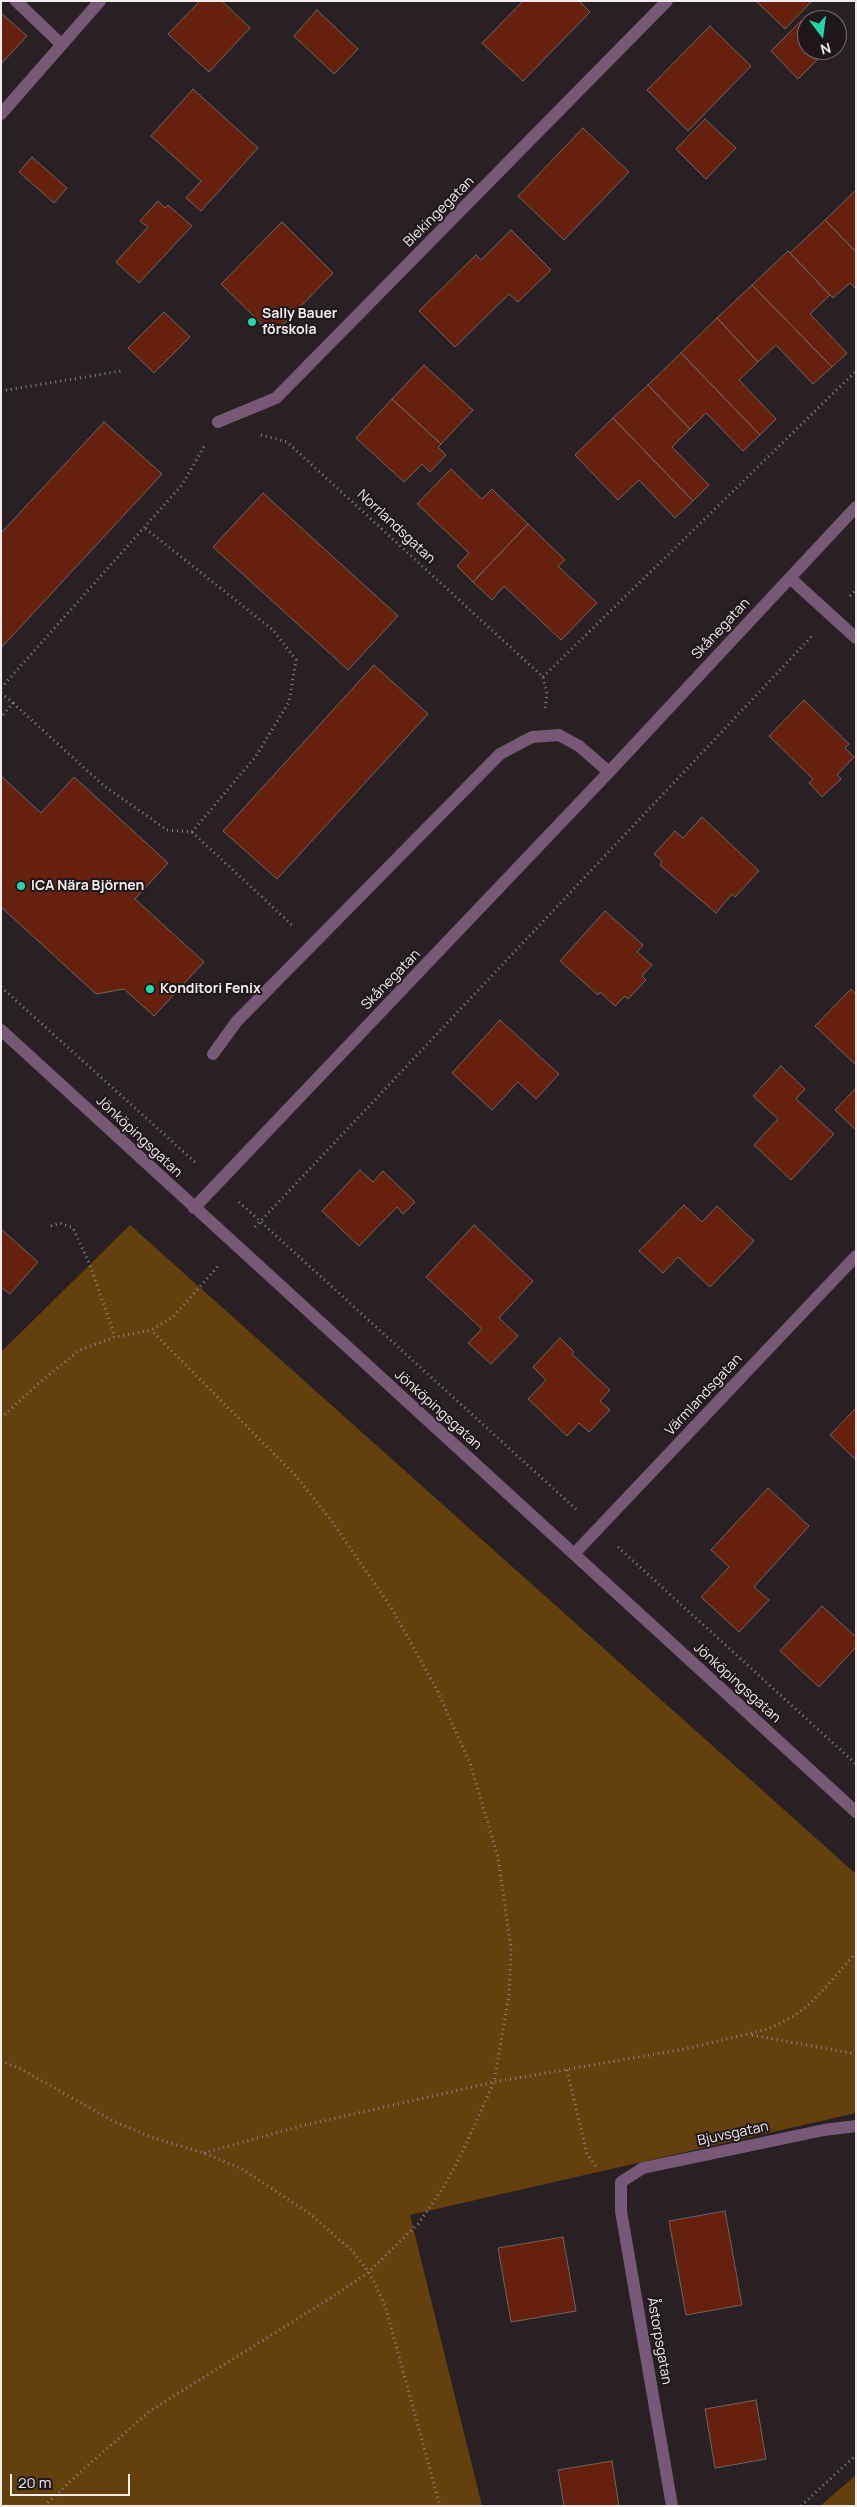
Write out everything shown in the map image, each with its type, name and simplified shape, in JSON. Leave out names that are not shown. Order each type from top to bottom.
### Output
[{"type":"street","points":[[16,1],[61,44]]},
{"type":"street","points":[[1,114],[100,1]]},
{"type":"street","name":"Blekingegatan","points":[[218,422],[276,398],[667,1]]},
{"type":"street","name":"Skånegatan","points":[[194,1208],[609,772],[856,507]]},
{"type":"street","points":[[790,578],[856,638]]},
{"type":"street","points":[[213,1054],[237,1021],[500,754],[532,737],[559,734],[579,746],[609,772]]},
{"type":"street","name":"Jönköpingsgatan","points":[[1,1030],[856,1812]]},
{"type":"street","name":"Värmlandsgatan","points":[[574,1554],[856,1256]]},
{"type":"street","name":"Bjuvsgatan","points":[[621,2182],[643,2168],[824,2130],[856,2126]]},
{"type":"street","name":"Åstorpsgatan","points":[[621,2182],[621,2211],[672,2506]]},
{"type":"path","points":[[1,391],[121,371]]},
{"type":"path","name":"Norrlandsgatan","points":[[218,422],[288,442],[543,677],[856,371]]},
{"type":"path","points":[[1,688],[182,485],[218,422]]},
{"type":"path","points":[[145,528],[273,630],[296,660],[289,702],[256,756],[192,832]]},
{"type":"path","points":[[1,1418],[40,1382],[80,1350],[115,1337],[150,1330],[172,1316],[856,590]]},
{"type":"path","points":[[1,692],[103,785],[166,830],[192,832],[313,944]]},
{"type":"path","points":[[1,717],[14,703]]},
{"type":"path","points":[[1,987],[856,1764]]},
{"type":"path","points":[[51,1226],[60,1223],[73,1228],[90,1265],[115,1337]]},
{"type":"path","points":[[44,2506],[150,2411],[329,2299],[368,2272],[418,2224],[443,2188],[461,2155],[494,2082],[509,1995],[510,1948],[508,1922],[498,1857],[486,1813],[456,1730],[437,1690],[392,1609],[331,1520],[296,1476],[150,1330]]},
{"type":"path","points":[[204,2153],[301,2126],[494,2082],[685,2049],[748,2034],[779,2024],[794,2016],[812,2002],[856,1953]]},
{"type":"path","points":[[748,2034],[856,2054]]},
{"type":"path","points":[[1,2061],[19,2068],[115,2122],[151,2137],[204,2153],[242,2169],[309,2213],[352,2251],[368,2272],[385,2305],[440,2506]]},
{"type":"path","points":[[567,2070],[586,2154],[593,2165],[621,2182]]},
{"type":"path","points":[[801,2506],[856,2455]]},
{"type":"path","points":[[1,2502],[6,2506]]},
{"type":"shaded area","points":[[130,1225],[856,1874],[856,2113],[410,2215],[482,2506],[1,2506],[1,1352]]},
{"type":"shaded area","points":[[856,2475],[856,2506],[820,2506]]},
{"type":"building","points":[[200,1],[222,1],[250,28],[209,72],[168,34]]},
{"type":"building","points":[[523,1],[579,1],[590,12],[523,81],[482,43]]},
{"type":"building","points":[[756,1],[812,1],[803,10],[797,10],[797,17],[785,29]]},
{"type":"building","points":[[317,10],[358,49],[334,74],[294,36]]},
{"type":"building","points":[[1,13],[27,36],[1,64]]},
{"type":"building","points":[[797,25],[797,60],[817,60],[798,79],[771,51]]},
{"type":"building","points":[[710,26],[751,66],[688,131],[647,90]]},
{"type":"building","points":[[193,89],[258,148],[201,211],[186,198],[201,181],[151,136]]},
{"type":"building","points":[[705,119],[736,148],[706,179],[676,149]]},
{"type":"building","points":[[583,128],[629,172],[564,240],[518,196]]},
{"type":"building","points":[[32,157],[67,188],[54,203],[19,172]]},
{"type":"building","points":[[856,190],[856,252],[825,220]]},
{"type":"building","points":[[158,201],[165,208],[168,205],[192,226],[139,283],[116,262],[148,227],[140,221]]},
{"type":"building","points":[[825,220],[856,252],[856,289],[850,283],[833,298],[790,253]]},
{"type":"building","points":[[282,222],[333,273],[273,335],[221,284]]},
{"type":"building","points":[[511,230],[551,270],[518,302],[509,294],[455,347],[419,311],[476,255],[481,260]]},
{"type":"building","points":[[788,251],[830,295],[810,314],[847,353],[832,367],[752,285]]},
{"type":"building","points":[[752,285],[832,367],[813,384],[776,345],[758,362],[717,318]]},
{"type":"building","points":[[164,312],[190,337],[154,373],[128,348]]},
{"type":"building","points":[[717,318],[758,362],[739,380],[776,419],[760,435],[681,353]]},
{"type":"building","points":[[681,353],[760,435],[743,451],[706,413],[690,429],[648,385]]},
{"type":"building","points":[[424,365],[473,410],[441,444],[392,399]]},
{"type":"building","points":[[648,385],[690,429],[672,447],[709,485],[693,501],[613,418]]},
{"type":"building","points":[[392,399],[441,444],[438,447],[446,455],[430,472],[422,464],[404,482],[356,438]]},
{"type":"building","points":[[613,418],[693,501],[675,518],[639,480],[618,500],[575,455]]},
{"type":"building","points":[[104,422],[162,474],[1,648],[1,533]]},
{"type":"building","points":[[451,469],[482,499],[492,489],[528,524],[473,582],[457,566],[469,553],[417,504]]},
{"type":"building","points":[[263,493],[398,616],[348,670],[213,547]]},
{"type":"building","points":[[528,524],[565,560],[558,566],[597,603],[561,640],[504,586],[492,600],[473,582]]},
{"type":"building","points":[[374,665],[428,714],[277,879],[223,831]]},
{"type":"building","points":[[804,700],[849,744],[845,748],[854,757],[837,775],[841,779],[822,797],[809,783],[813,779],[769,736]]},
{"type":"building","points":[[1,776],[41,813],[74,777],[168,863],[135,899],[204,962],[154,1016],[124,989],[96,994],[1,907]]},
{"type":"building","points":[[702,817],[759,871],[735,897],[732,894],[716,913],[660,865],[662,861],[654,854],[675,831],[683,838]]},
{"type":"building","points":[[605,911],[643,945],[637,952],[652,965],[642,976],[646,980],[628,999],[625,996],[615,1006],[600,992],[598,995],[560,961]]},
{"type":"building","points":[[851,989],[856,994],[856,1065],[815,1026]]},
{"type":"building","points":[[500,1020],[559,1074],[536,1099],[518,1082],[492,1110],[452,1073]]},
{"type":"building","points":[[781,1066],[805,1089],[796,1099],[834,1134],[791,1180],[754,1145],[778,1119],[753,1096]]},
{"type":"building","points":[[856,1088],[856,1130],[835,1110]]},
{"type":"building","points":[[360,1170],[373,1182],[383,1171],[415,1202],[403,1214],[397,1207],[359,1246],[322,1211]]},
{"type":"building","points":[[684,1205],[702,1222],[717,1206],[754,1241],[710,1287],[678,1257],[663,1273],[639,1251]]},
{"type":"building","points":[[474,1225],[533,1281],[499,1318],[518,1336],[491,1364],[468,1343],[482,1329],[426,1277]]},
{"type":"building","points":[[1,1229],[38,1262],[10,1294],[1,1287]]},
{"type":"building","points":[[560,1338],[574,1352],[572,1354],[610,1390],[600,1401],[610,1410],[589,1432],[579,1423],[567,1436],[528,1399],[546,1380],[533,1367]]},
{"type":"building","points":[[856,1408],[856,1460],[830,1435]]},
{"type":"building","points":[[768,1488],[809,1526],[754,1587],[769,1600],[739,1632],[701,1597],[729,1567],[711,1550]]},
{"type":"building","points":[[822,1606],[856,1637],[856,1647],[819,1687],[780,1651]]},
{"type":"building","points":[[725,2211],[742,2305],[686,2315],[669,2221]]},
{"type":"building","points":[[563,2237],[576,2311],[511,2322],[498,2248]]},
{"type":"building","points":[[756,2400],[766,2459],[715,2468],[705,2409]]},
{"type":"building","points":[[612,2461],[619,2506],[564,2506],[558,2470]]},
{"type":"place","name":"Sally Bauer förskola","points":[[252,322]]},
{"type":"place","name":"ICA Nära Björnen","points":[[21,886]]},
{"type":"place","name":"Konditori Fenix","points":[[150,989]]}]
